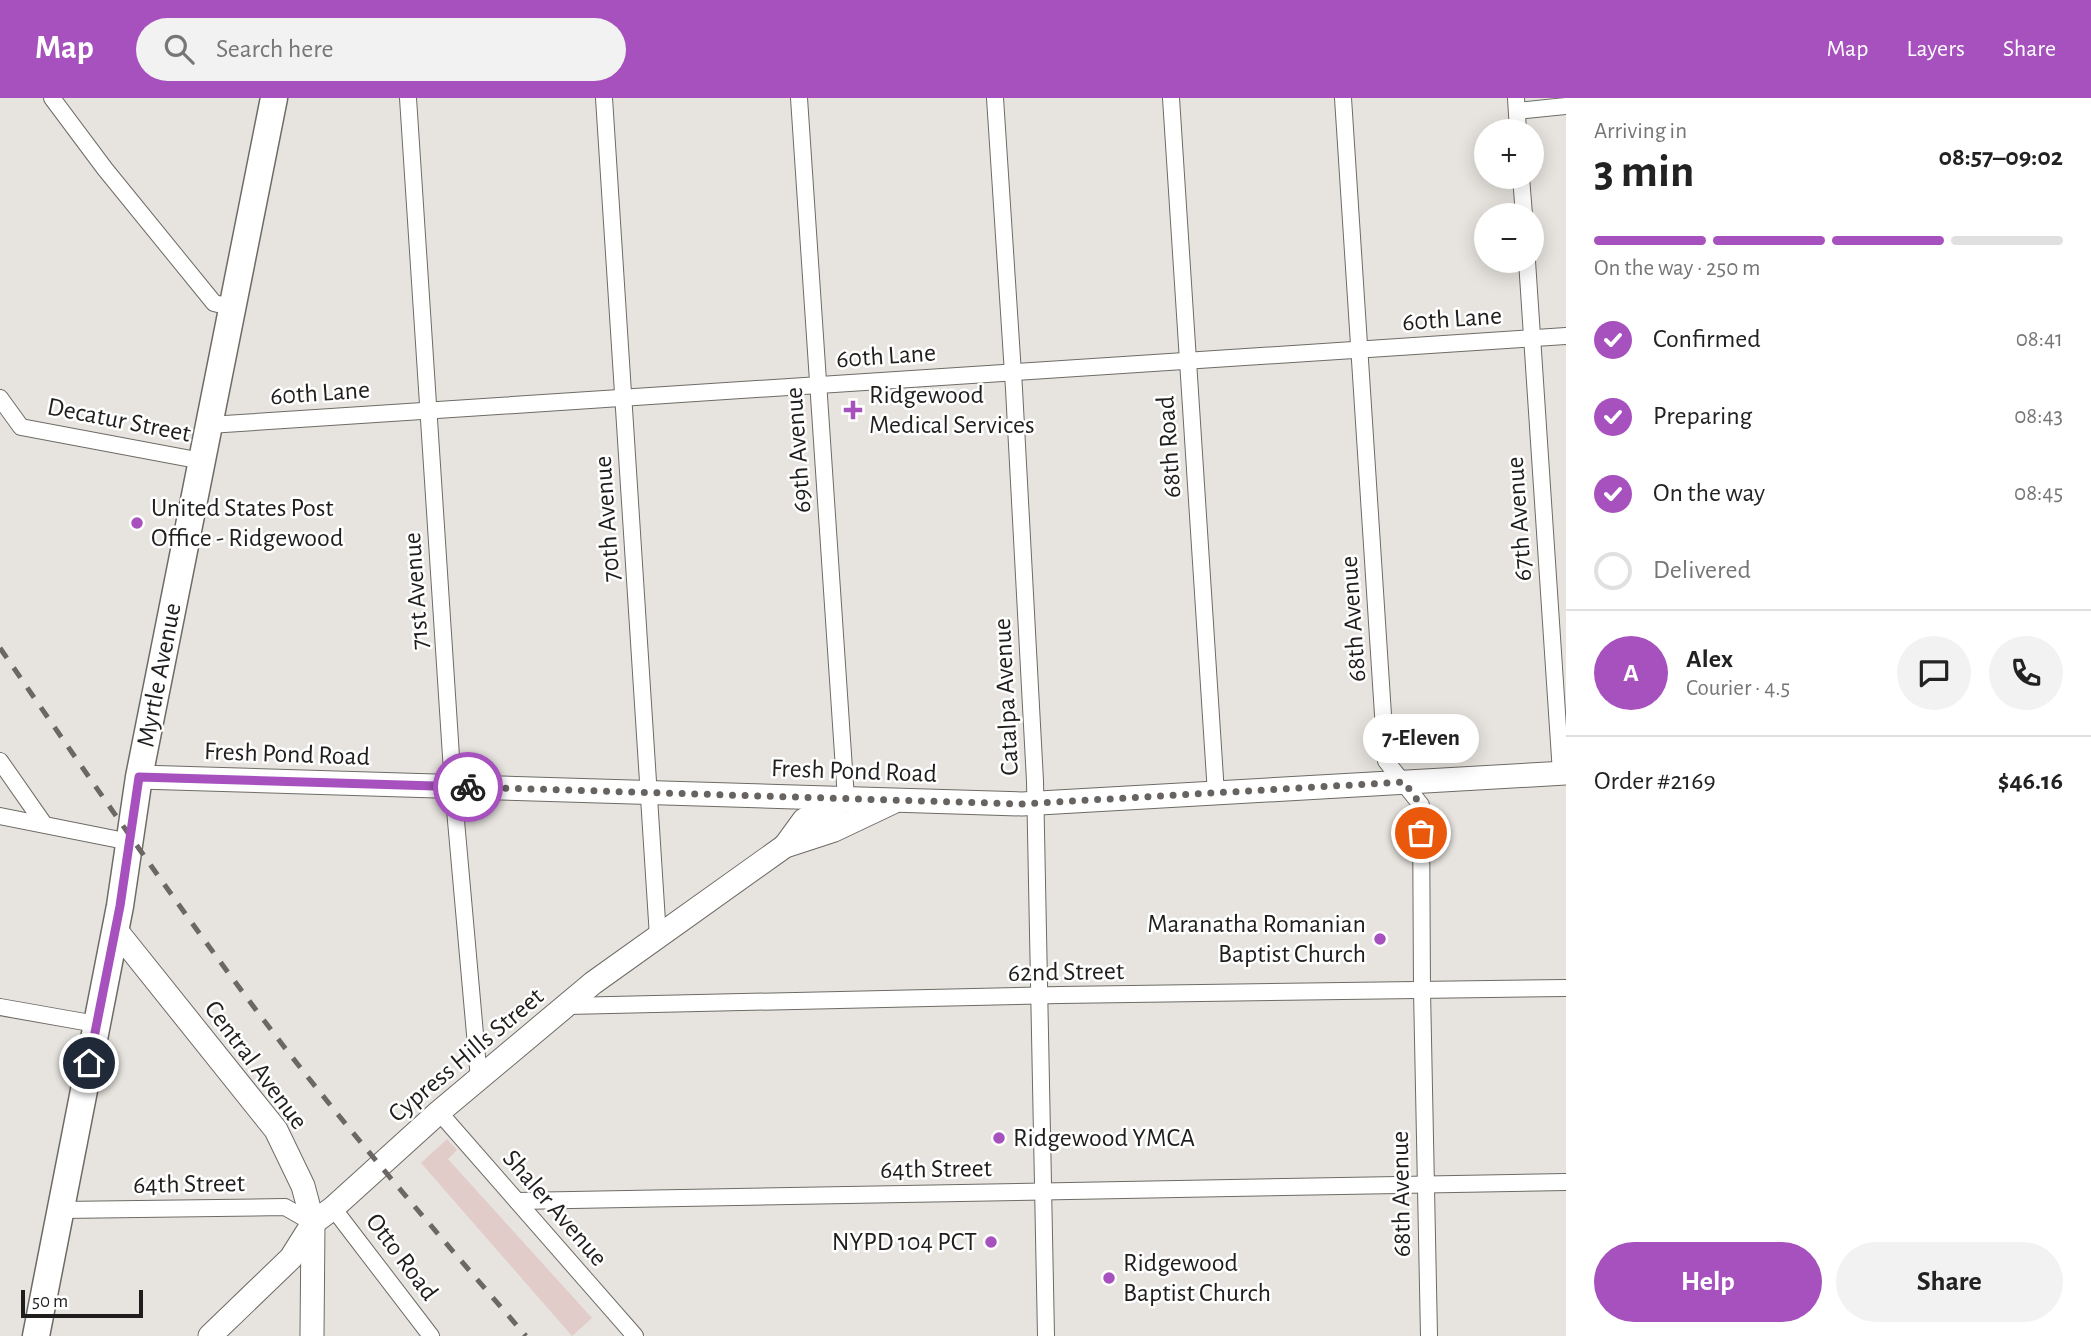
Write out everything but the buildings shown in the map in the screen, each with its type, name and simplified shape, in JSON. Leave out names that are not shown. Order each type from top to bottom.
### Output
[{"type":"main road","name":"Myrtle Avenue","points":[[36,1336],[115,929],[139,777],[274,98]]},
{"type":"main road","name":"Fresh Pond Road","points":[[139,777],[1036,803],[1563,773]]},
{"type":"main road","name":"Cypress Hills Street","points":[[785,846],[804,820],[846,799]]},
{"type":"main road","name":"Cypress Hills Street","points":[[210,1336],[291,1258],[313,1223],[439,1112],[593,984],[785,846],[834,830],[899,800]]},
{"type":"main road","name":"Central Avenue","points":[[115,929],[276,1130],[303,1186],[313,1223],[312,1336]]},
{"type":"street","points":[[52,98],[105,169],[214,303],[234,308]]},
{"type":"street","name":"71st Avenue","points":[[408,98],[453,787],[478,1080]]},
{"type":"street","name":"70th Avenue","points":[[604,98],[658,937]]},
{"type":"street","name":"69th Avenue","points":[[799,98],[846,799]]},
{"type":"street","name":"Catalpa Avenue","points":[[995,98],[1036,803],[1046,1336]]},
{"type":"street","name":"68th Road","points":[[1171,98],[1216,794]]},
{"type":"street","name":"68th Avenue","points":[[1343,98],[1387,761],[1421,805],[1429,1336]]},
{"type":"street","points":[[1517,104],[1566,106]]},
{"type":"street","name":"67th Avenue","points":[[1528,273],[1563,773]]},
{"type":"street","name":"60th Lane","points":[[209,425],[1566,336]]},
{"type":"street","name":"Decatur Street","points":[[0,398],[21,427],[202,461]]},
{"type":"street","points":[[0,761],[44,824]]},
{"type":"street","points":[[0,816],[130,842]]},
{"type":"street","name":"62nd Street","points":[[567,1006],[1566,988]]},
{"type":"street","points":[[0,1007],[96,1024]]},
{"type":"street","name":"Shaler Avenue","points":[[439,1112],[635,1336]]},
{"type":"street","name":"64th Street","points":[[517,1201],[1566,1182]]},
{"type":"street","name":"64th Street","points":[[61,1210],[285,1207],[313,1223]]},
{"type":"street","name":"Otto Road","points":[[333,1208],[431,1336]]},
{"type":"shaded area","points":[[447,1139],[457,1150],[448,1159],[592,1318],[572,1336],[421,1163]]},
{"type":"railway","points":[[0,648],[175,900],[285,1048],[373,1158],[526,1336]]},
{"type":"way so far","points":[[468,787],[1021,804],[1404,782],[1421,805],[1421,833]]},
{"type":"place","name":"Ridgewood Medical Services","points":[[853,410]]},
{"type":"place","name":"United States Post Office - Ridgewood","points":[[137,523]]},
{"type":"place","name":"7-Eleven","points":[[1421,833]]},
{"type":"place","name":"Maranatha Romanian Baptist Church","points":[[1380,939]]},
{"type":"place","name":"Ridgewood YMCA","points":[[999,1138]]},
{"type":"place","name":"NYPD 104 PCT","points":[[991,1242]]},
{"type":"place","name":"Ridgewood Baptist Church","points":[[1109,1278]]},
{"type":"route","points":[[89,1063],[120,906],[139,777],[468,787]]}]
